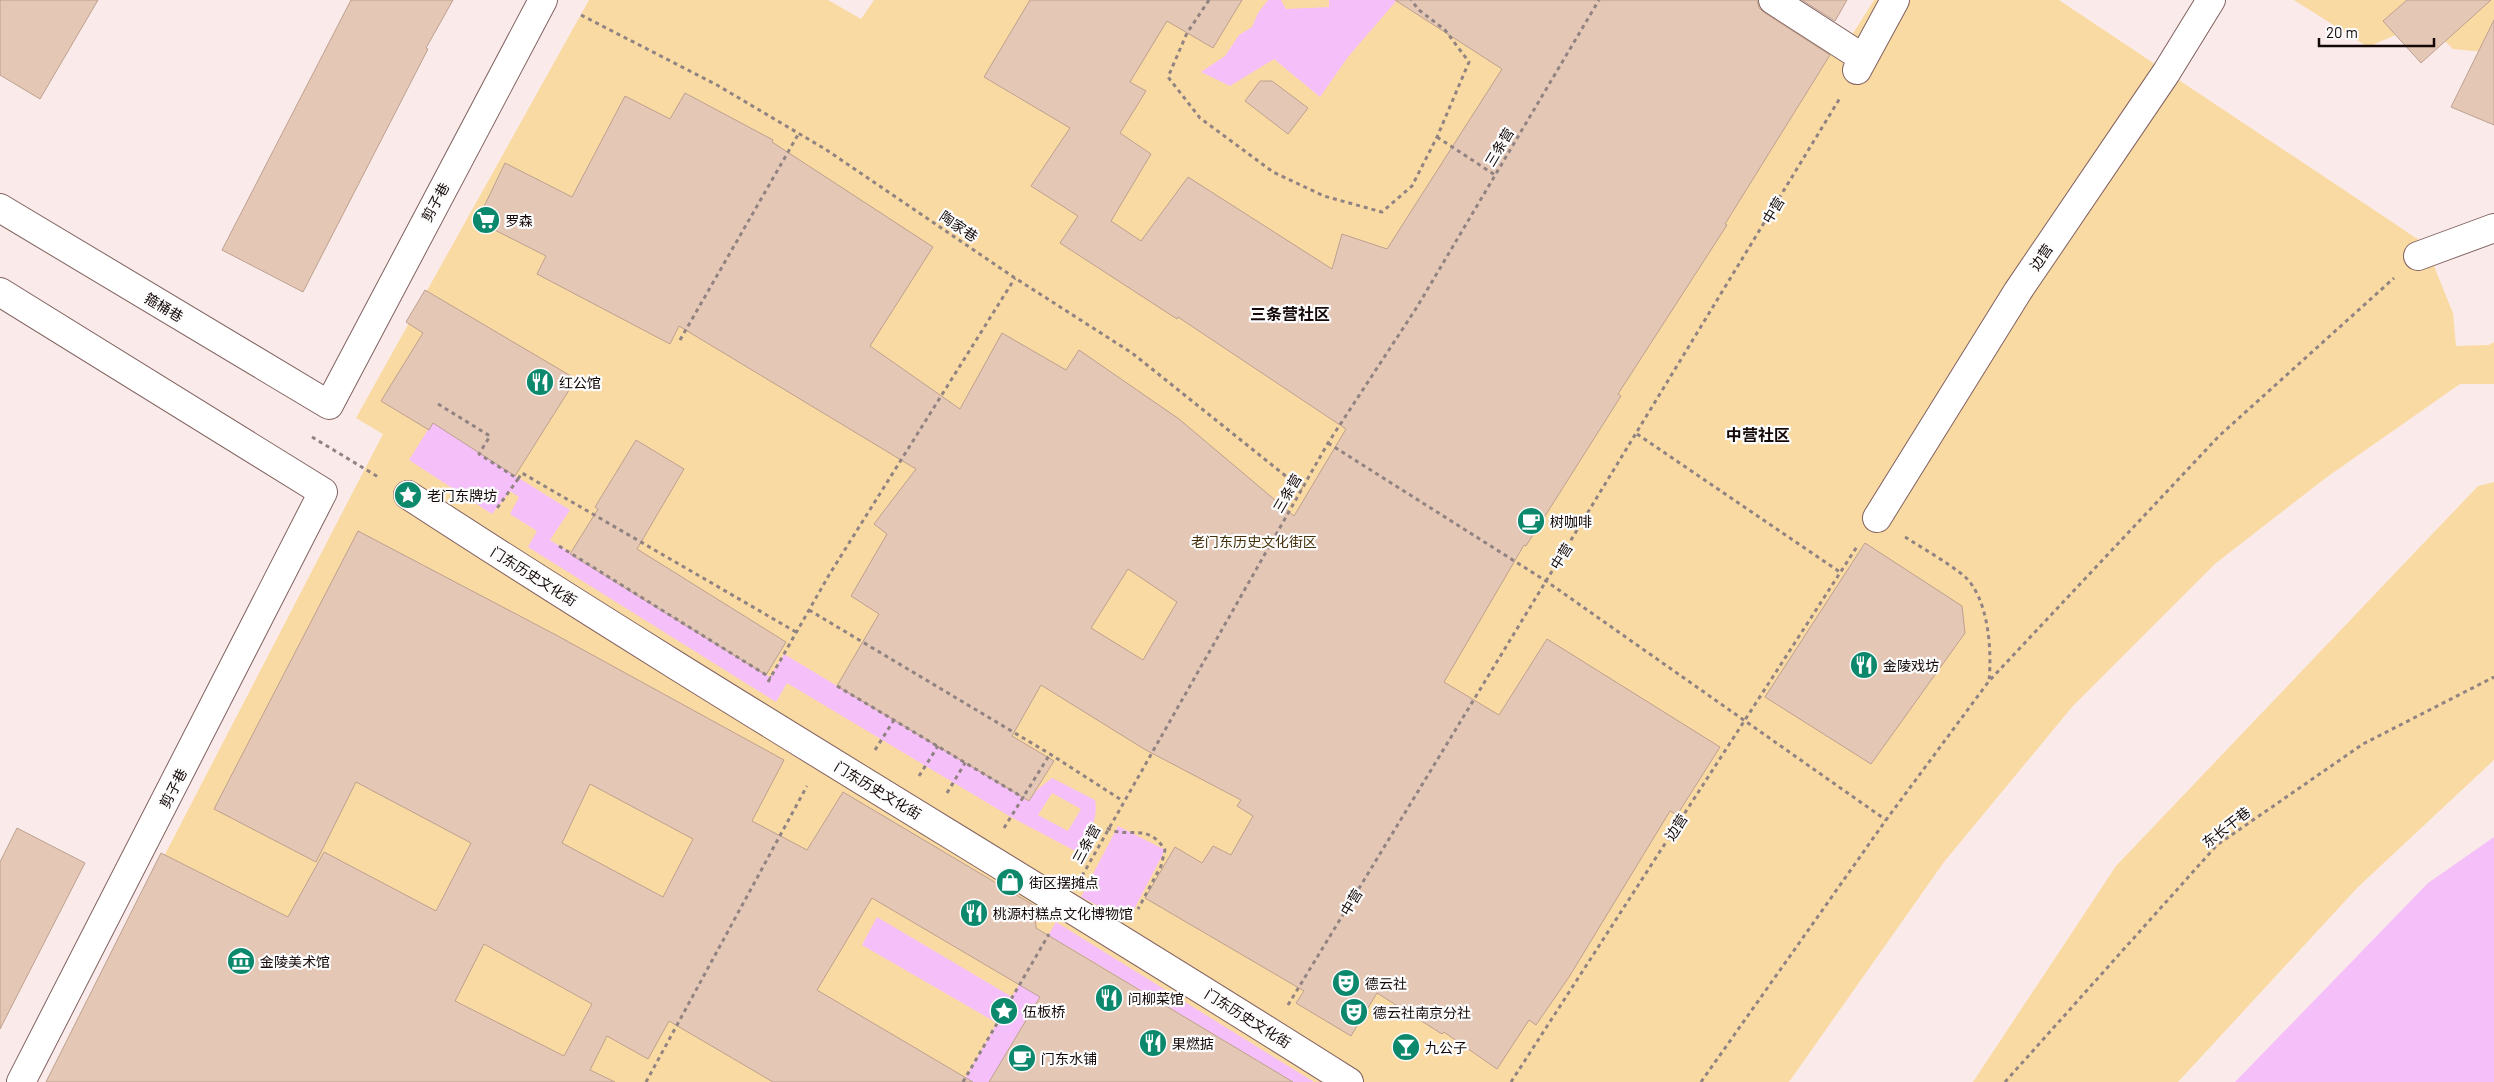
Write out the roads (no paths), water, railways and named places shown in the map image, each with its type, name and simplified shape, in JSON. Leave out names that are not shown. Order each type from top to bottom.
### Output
[{"type":"street","name":"剪子巷","points":[[329,406],[543,0]]},
{"type":"street","points":[[1773,0],[1860,64],[1895,0]]},
{"type":"street","name":"边营","points":[[1877,518],[2018,291],[2160,81],[2211,0]]},
{"type":"street","name":"箍桶巷","points":[[0,208],[329,406]]},
{"type":"street","points":[[2418,256],[2494,228]]},
{"type":"street","name":"剪子巷","points":[[0,292],[323,492],[21,1082]]},
{"type":"street","name":"门东历史文化街","points":[[408,495],[823,757],[1066,905],[1349,1082]]},
{"type":"place","name":"罗森","points":[[486,220]]},
{"type":"place","name":"红公馆","points":[[540,382]]},
{"type":"place","name":"老门东牌坊","points":[[408,495]]},
{"type":"place","name":"树咖啡","points":[[1531,521]]},
{"type":"place","name":"金陵戏坊","points":[[1864,665]]},
{"type":"place","name":"街区摆摊点","points":[[1010,882]]},
{"type":"place","name":"桃源村糕点文化博物馆","points":[[974,913]]},
{"type":"place","name":"金陵美术馆","points":[[241,961]]},
{"type":"place","name":"德云社","points":[[1346,983]]},
{"type":"place","name":"问柳菜馆","points":[[1109,998]]},
{"type":"place","name":"伍板桥","points":[[1004,1011]]},
{"type":"place","name":"德云社南京分社","points":[[1354,1012]]},
{"type":"place","name":"果燃掂","points":[[1153,1043]]},
{"type":"place","name":"九公子","points":[[1406,1047]]},
{"type":"place","name":"门东水铺","points":[[1022,1058]]},
{"type":"district","name":"三条营社区","points":[[1290,313]]},
{"type":"district","name":"中营社区","points":[[1758,434]]},
{"type":"park label","name":"老门东历史文化街区","points":[[1254,541]]}]
